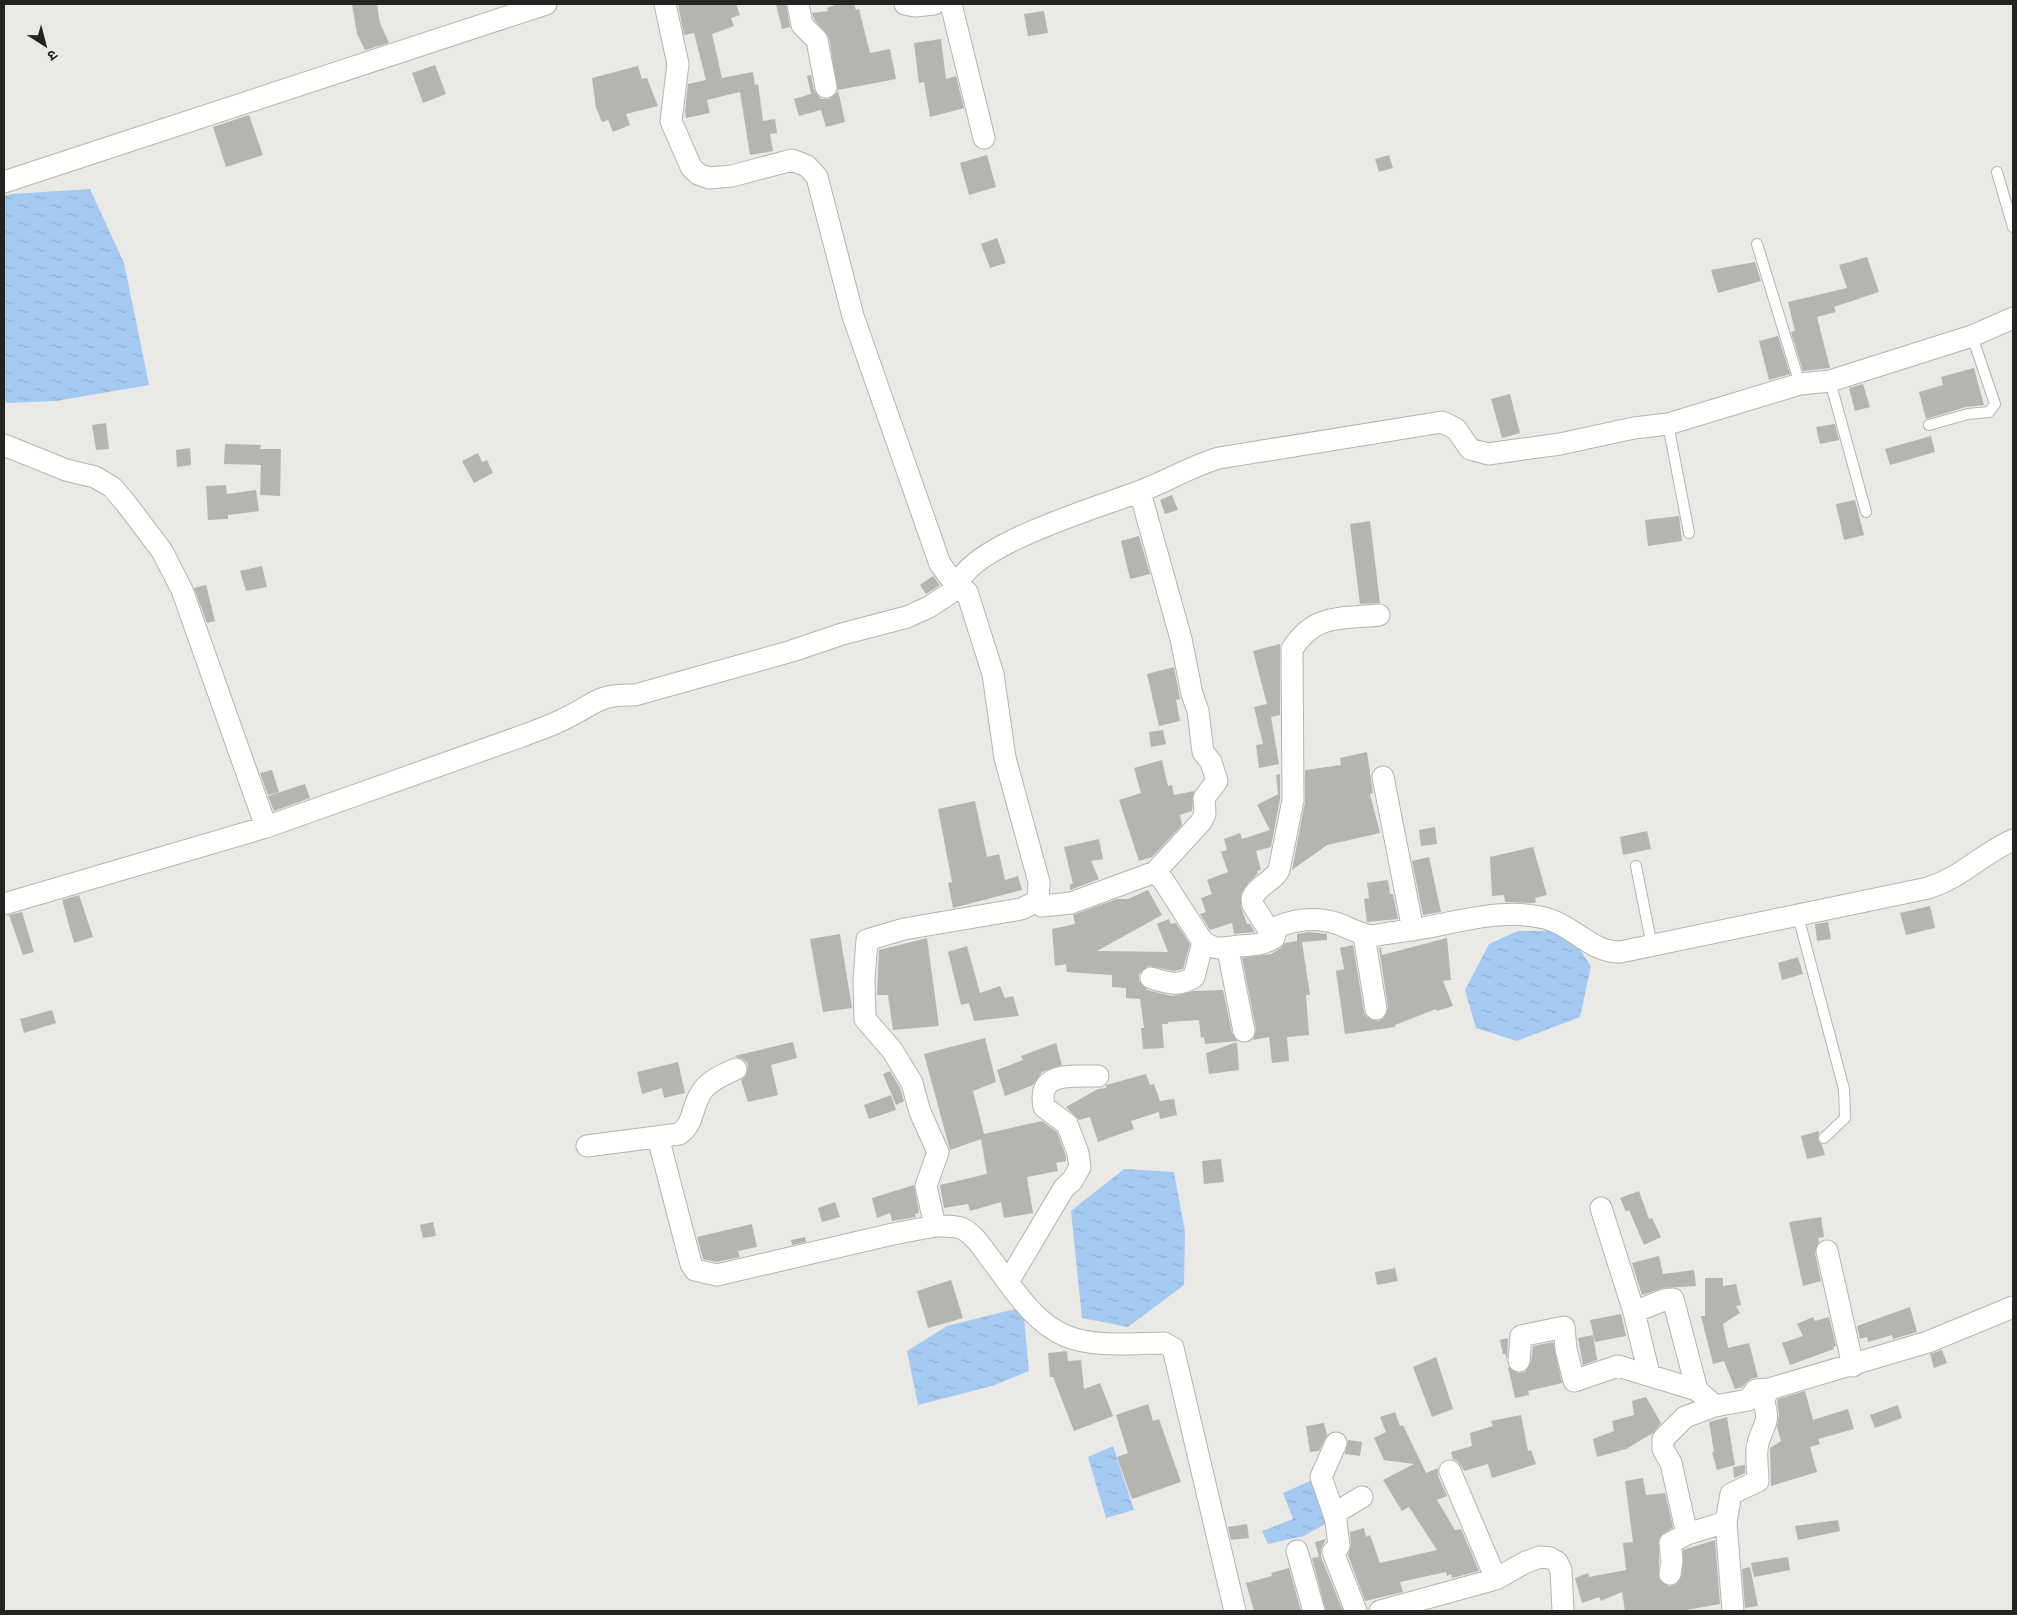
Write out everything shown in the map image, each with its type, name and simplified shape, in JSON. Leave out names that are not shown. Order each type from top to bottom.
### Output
[{"type":"street","points":[[4,182],[546,4]]},
{"type":"street","points":[[665,4],[678,64],[671,121],[691,167],[698,174],[709,178],[732,176],[792,160],[807,166],[818,178],[853,316],[940,564],[958,588],[967,592],[993,674],[1005,758],[1039,882],[1038,901],[1042,906],[1071,904],[1155,872],[1201,822],[1205,814],[1204,798],[1217,781],[1211,762],[1203,752],[1198,710],[1192,694],[1181,638],[1140,492]]},
{"type":"street","points":[[798,4],[802,24],[817,40],[826,87]]},
{"type":"street","points":[[904,4],[915,6],[934,4]]},
{"type":"street","points":[[951,4],[984,138]]},
{"type":"street","points":[[958,588],[958,580],[967,569],[1015,540],[1042,527],[1140,492],[1201,463],[1219,458],[1431,423],[1450,424],[1456,429],[1470,449],[1488,454],[1560,444],[1634,428],[1668,424],[1800,384],[1830,381],[1972,336],[2013,318]]},
{"type":"street","points":[[4,445],[66,470],[95,477],[112,488],[162,551],[182,590],[266,827]]},
{"type":"street","points":[[4,904],[266,827],[525,735],[567,718],[601,698],[614,695],[636,695],[792,651],[842,634],[907,617],[929,607],[958,588]]},
{"type":"street","points":[[1274,938],[1253,905],[1252,899],[1258,888],[1277,875],[1280,870],[1293,800],[1292,649],[1301,635],[1323,620],[1379,615]]},
{"type":"street","points":[[1383,777],[1413,930]]},
{"type":"street","points":[[1155,872],[1163,880],[1203,942],[1210,946],[1228,950],[1241,945],[1263,944],[1274,938],[1277,926],[1288,922],[1314,919],[1339,924],[1364,936],[1373,936],[1487,916],[1517,915],[1550,919],[1594,946],[1608,952],[1620,952],[1798,916],[1944,883],[1959,876],[1995,849],[2013,840]]},
{"type":"street","points":[[935,1226],[926,1186],[938,1152],[920,1112],[912,1083],[892,1050],[865,1019],[864,980],[867,940],[904,929],[1021,909],[1038,901]]},
{"type":"street","points":[[1364,936],[1376,1009]]},
{"type":"street","points":[[1151,978],[1170,984],[1180,984],[1194,977],[1203,942]]},
{"type":"street","points":[[1228,950],[1244,1031]]},
{"type":"street","points":[[587,1146],[679,1134],[687,1129],[696,1101],[703,1089],[718,1078],[736,1069]]},
{"type":"street","points":[[1008,1282],[1064,1188],[1072,1181],[1080,1167],[1078,1153],[1067,1124],[1044,1107],[1041,1095],[1044,1087],[1049,1081],[1059,1078],[1098,1076]]},
{"type":"street","points":[[658,1136],[691,1264],[702,1272],[717,1275],[893,1234],[950,1225],[962,1229],[978,1241],[1023,1302],[1044,1322],[1065,1336],[1089,1343],[1164,1343],[1173,1348],[1235,1611]]},
{"type":"street","points":[[1601,1208],[1634,1312],[1649,1374]]},
{"type":"street","points":[[1827,1251],[1853,1366]]},
{"type":"street","points":[[1634,1312],[1664,1300],[1673,1299],[1697,1390]]},
{"type":"street","points":[[1687,1534],[1671,1463],[1663,1449],[1663,1439],[1685,1417],[1715,1406],[1748,1400],[1756,1390],[1768,1389],[1853,1366],[1871,1358],[1928,1342],[2013,1307]]},
{"type":"street","points":[[1519,1361],[1520,1336],[1564,1327],[1566,1348],[1574,1381],[1618,1366],[1697,1390],[1715,1406]]},
{"type":"street","points":[[1733,1611],[1726,1522],[1731,1494],[1758,1481],[1757,1448],[1768,1413],[1763,1401],[1768,1389]]},
{"type":"street","points":[[1336,1443],[1321,1476],[1336,1520]]},
{"type":"street","points":[[1450,1472],[1496,1579]]},
{"type":"street","points":[[1356,1611],[1333,1552],[1339,1546],[1335,1512],[1362,1497]]},
{"type":"street","points":[[1670,1574],[1672,1561],[1670,1543],[1687,1534],[1726,1522]]},
{"type":"street","points":[[1297,1551],[1314,1611]]},
{"type":"street","points":[[1380,1611],[1496,1579],[1526,1562],[1540,1557],[1550,1558],[1558,1562],[1561,1570],[1562,1611]]},
{"type":"lane","points":[[1997,172],[2013,227]]},
{"type":"lane","points":[[1757,244],[1800,384]]},
{"type":"lane","points":[[1929,425],[1968,414],[1989,412],[1995,404],[1972,336]]},
{"type":"lane","points":[[1830,381],[1866,512]]},
{"type":"lane","points":[[1668,424],[1689,533]]},
{"type":"lane","points":[[1636,866],[1652,946]]},
{"type":"lane","points":[[1798,916],[1844,1089],[1844,1118],[1824,1138]]},
{"type":"water","points":[[90,189],[124,263],[149,385],[56,401],[7,403],[4,399],[4,196]]},
{"type":"water","points":[[1518,931],[1567,931],[1591,966],[1580,1017],[1517,1041],[1476,1028],[1465,990],[1489,944]]},
{"type":"water","points":[[1124,1169],[1174,1172],[1185,1232],[1184,1285],[1128,1327],[1082,1318],[1071,1211]]},
{"type":"water","points":[[1023,1307],[1029,1371],[992,1386],[918,1405],[907,1351],[947,1326]]},
{"type":"water","points":[[1113,1446],[1134,1510],[1106,1518],[1088,1457]]},
{"type":"water","points":[[1319,1477],[1332,1520],[1304,1536],[1268,1544],[1262,1531],[1293,1519],[1283,1493]]},
{"type":"building","points":[[352,4],[377,4],[380,23],[389,43],[365,50],[357,34]]},
{"type":"building","points":[[678,4],[736,4],[740,15],[731,18],[734,26],[712,34],[722,78],[753,72],[755,85],[758,84],[763,121],[775,119],[777,133],[770,134],[773,151],[750,155],[740,92],[707,100],[710,113],[686,118],[688,84],[706,80],[694,33],[684,35]]},
{"type":"building","points":[[776,4],[786,4],[790,27],[782,29]]},
{"type":"building","points":[[838,4],[854,4],[856,10],[859,9],[870,53],[890,49],[896,79],[838,90],[845,122],[826,127],[821,110],[799,116],[794,99],[811,94],[807,76],[811,75],[814,90],[821,99],[829,99],[838,92],[829,38],[814,19],[812,13],[828,11],[827,8]]},
{"type":"building","points":[[1044,11],[1048,33],[1028,36],[1024,14]]},
{"type":"building","points":[[941,39],[946,79],[956,76],[964,108],[930,117],[924,82],[919,83],[914,43]]},
{"type":"building","points":[[435,65],[446,94],[423,103],[412,73]]},
{"type":"building","points":[[638,66],[642,79],[647,78],[658,106],[626,114],[630,125],[613,132],[608,120],[602,122],[596,108],[592,78]]},
{"type":"building","points":[[249,115],[263,155],[226,167],[213,127]]},
{"type":"building","points":[[987,155],[996,187],[969,195],[960,163]]},
{"type":"building","points":[[1389,155],[1393,168],[1379,172],[1375,159]]},
{"type":"building","points":[[997,238],[1006,263],[990,268],[981,244]]},
{"type":"building","points":[[1867,257],[1879,292],[1834,307],[1836,312],[1817,317],[1830,368],[1803,371],[1791,332],[1795,331],[1788,302],[1847,288],[1839,265]]},
{"type":"building","points":[[1755,262],[1761,281],[1718,293],[1711,270]]},
{"type":"building","points":[[1778,336],[1790,374],[1769,380],[1759,341]]},
{"type":"building","points":[[1974,368],[1984,405],[1966,407],[1926,419],[1919,392],[1943,385],[1941,377]]},
{"type":"building","points":[[1863,384],[1870,407],[1855,411],[1849,388]]},
{"type":"building","points":[[1510,394],[1520,433],[1502,438],[1491,399]]},
{"type":"building","points":[[106,423],[109,449],[96,450],[92,425]]},
{"type":"building","points":[[1835,424],[1839,440],[1820,444],[1816,427]]},
{"type":"building","points":[[1931,436],[1935,452],[1890,465],[1885,449]]},
{"type":"building","points":[[225,444],[261,445],[260,449],[281,449],[280,496],[260,495],[261,465],[224,464]]},
{"type":"building","points":[[190,448],[191,465],[177,467],[176,450]]},
{"type":"building","points":[[478,453],[482,462],[487,460],[493,473],[474,483],[462,461]]},
{"type":"building","points":[[226,485],[227,494],[256,490],[259,511],[228,515],[228,519],[208,520],[206,486]]},
{"type":"building","points":[[1172,495],[1178,510],[1165,514],[1160,500]]},
{"type":"building","points":[[1855,500],[1864,535],[1844,540],[1836,504]]},
{"type":"building","points":[[1679,516],[1682,541],[1648,546],[1645,520]]},
{"type":"building","points":[[1370,521],[1380,603],[1360,604],[1350,524]]},
{"type":"building","points":[[1139,536],[1150,574],[1130,579],[1121,541]]},
{"type":"building","points":[[262,566],[267,587],[246,591],[240,571]]},
{"type":"building","points":[[933,576],[940,585],[926,594],[920,585]]},
{"type":"building","points":[[206,585],[215,621],[207,623],[194,588]]},
{"type":"building","points":[[1280,644],[1280,715],[1271,717],[1279,764],[1259,768],[1256,745],[1263,744],[1254,707],[1267,704],[1253,651]]},
{"type":"building","points":[[1174,667],[1180,699],[1176,700],[1180,721],[1159,726],[1147,674]]},
{"type":"building","points":[[1163,730],[1166,744],[1151,747],[1149,732]]},
{"type":"building","points":[[1367,752],[1373,793],[1370,794],[1380,833],[1327,845],[1292,870],[1305,802],[1305,770],[1341,765],[1340,758]]},
{"type":"building","points":[[1162,760],[1168,786],[1172,785],[1174,795],[1194,791],[1192,811],[1180,815],[1182,825],[1152,857],[1139,861],[1119,800],[1141,793],[1134,768]]},
{"type":"building","points":[[272,770],[279,792],[268,795],[260,773]]},
{"type":"building","points":[[1280,774],[1280,799],[1271,847],[1256,851],[1261,870],[1257,871],[1258,873],[1241,894],[1241,907],[1247,924],[1250,924],[1255,932],[1234,934],[1232,923],[1210,930],[1200,914],[1206,912],[1201,898],[1212,894],[1207,880],[1228,872],[1221,852],[1227,850],[1224,839],[1240,833],[1242,839],[1270,830],[1257,805],[1278,794],[1276,775]]},
{"type":"building","points":[[305,784],[310,798],[274,811],[268,796]]},
{"type":"building","points":[[975,801],[987,857],[999,854],[1005,880],[1018,876],[1022,890],[953,908],[948,883],[952,882],[938,809]]},
{"type":"building","points":[[1435,827],[1437,844],[1421,846],[1419,830]]},
{"type":"building","points":[[1647,831],[1651,849],[1623,855],[1620,837]]},
{"type":"building","points":[[1099,839],[1103,859],[1091,861],[1099,879],[1070,890],[1070,884],[1073,884],[1064,847]]},
{"type":"building","points":[[1533,847],[1547,895],[1535,898],[1536,902],[1533,903],[1505,902],[1504,895],[1492,896],[1490,857]]},
{"type":"building","points":[[1429,857],[1441,912],[1423,915],[1412,861]]},
{"type":"building","points":[[1388,880],[1390,894],[1393,894],[1398,919],[1367,922],[1364,899],[1369,898],[1367,883]]},
{"type":"building","points":[[1148,890],[1162,915],[1097,951],[1168,952],[1157,924],[1169,919],[1171,924],[1176,923],[1190,944],[1183,969],[1174,971],[1148,966],[1139,974],[1139,981],[1147,990],[1172,996],[1194,991],[1223,990],[1232,1033],[1238,1041],[1205,1044],[1204,1037],[1201,1038],[1199,1020],[1168,1022],[1168,1024],[1162,1024],[1164,1048],[1143,1049],[1141,1028],[1144,1028],[1140,999],[1126,998],[1126,988],[1112,987],[1112,975],[1067,972],[1066,964],[1055,966],[1052,929],[1075,924],[1073,915],[1117,899],[1128,899]]},
{"type":"building","points":[[79,895],[93,937],[74,943],[62,900]]},
{"type":"building","points":[[1930,906],[1935,928],[1906,935],[1900,913]]},
{"type":"building","points":[[22,912],[34,952],[23,955],[9,915]]},
{"type":"building","points":[[1828,922],[1831,939],[1817,941],[1815,924]]},
{"type":"building","points":[[1309,932],[1327,934],[1327,940],[1302,942],[1310,995],[1306,995],[1309,1035],[1287,1037],[1289,1061],[1272,1063],[1269,1037],[1253,1040],[1256,1029],[1242,958],[1271,954],[1285,943],[1297,941],[1297,934]]},
{"type":"building","points":[[840,934],[852,1008],[823,1012],[810,939]]},
{"type":"building","points":[[927,938],[939,1026],[893,1030],[888,995],[877,995],[879,950]]},
{"type":"building","points":[[1447,938],[1451,980],[1443,981],[1453,1006],[1437,1011],[1436,1009],[1395,1025],[1395,1027],[1345,1034],[1336,971],[1344,969],[1340,948],[1353,945],[1364,1012],[1367,1017],[1378,1021],[1384,1018],[1388,1007],[1379,948],[1381,947],[1382,955]]},
{"type":"building","points":[[967,946],[980,993],[1000,986],[1005,998],[1013,996],[1019,1016],[974,1021],[969,1003],[961,1005],[948,952]]},
{"type":"building","points":[[1798,957],[1803,974],[1782,980],[1778,963]]},
{"type":"building","points":[[52,1010],[56,1023],[24,1033],[20,1019]]},
{"type":"building","points":[[985,1038],[996,1082],[973,1091],[984,1134],[1042,1121],[1057,1132],[1066,1156],[1066,1161],[1056,1163],[1058,1171],[1027,1177],[1033,1213],[1004,1218],[1001,1202],[970,1211],[968,1204],[944,1208],[940,1185],[987,1174],[981,1139],[950,1150],[924,1054]]},
{"type":"building","points":[[793,1042],[797,1058],[771,1065],[778,1095],[748,1102],[741,1080],[746,1076],[748,1064],[743,1059],[734,1056]]},
{"type":"building","points":[[1237,1042],[1239,1070],[1209,1074],[1206,1053]]},
{"type":"building","points":[[1056,1043],[1062,1065],[1042,1072],[1033,1085],[1005,1096],[997,1070],[1023,1060],[1021,1056]]},
{"type":"building","points":[[678,1062],[685,1093],[664,1098],[662,1088],[642,1094],[637,1072]]},
{"type":"building","points":[[890,1071],[900,1088],[904,1101],[896,1105],[883,1074]]},
{"type":"building","points":[[1146,1074],[1150,1085],[1154,1084],[1160,1101],[1174,1099],[1177,1115],[1160,1119],[1159,1112],[1131,1121],[1134,1129],[1098,1142],[1090,1117],[1079,1120],[1066,1107],[1098,1089],[1106,1088],[1106,1085]]},
{"type":"building","points":[[891,1095],[896,1110],[869,1119],[864,1105]]},
{"type":"building","points":[[1819,1131],[1818,1140],[1822,1145],[1825,1155],[1807,1159],[1801,1136]]},
{"type":"building","points":[[1221,1159],[1224,1182],[1204,1184],[1202,1161]]},
{"type":"building","points":[[914,1185],[919,1213],[915,1214],[916,1217],[892,1221],[890,1213],[877,1218],[872,1198]]},
{"type":"building","points":[[1639,1191],[1649,1219],[1652,1218],[1661,1237],[1644,1245],[1629,1210],[1626,1212],[1620,1198]]},
{"type":"building","points":[[835,1202],[840,1217],[822,1222],[818,1208]]},
{"type":"building","points":[[1821,1217],[1824,1237],[1818,1238],[1819,1242],[1815,1253],[1821,1281],[1803,1286],[1789,1222]]},
{"type":"building","points":[[433,1222],[436,1236],[423,1238],[420,1225]]},
{"type":"building","points":[[752,1224],[757,1247],[738,1251],[740,1257],[717,1262],[703,1259],[697,1237]]},
{"type":"building","points":[[805,1237],[806,1242],[792,1245],[791,1240]]},
{"type":"building","points":[[1659,1256],[1663,1274],[1694,1270],[1696,1286],[1663,1288],[1642,1295],[1632,1263]]},
{"type":"building","points":[[1395,1268],[1398,1281],[1377,1285],[1375,1272]]},
{"type":"building","points":[[1705,1278],[1723,1278],[1723,1286],[1736,1284],[1741,1305],[1736,1306],[1740,1313],[1723,1324],[1728,1348],[1749,1343],[1758,1377],[1750,1379],[1742,1387],[1735,1389],[1724,1361],[1713,1364],[1701,1316],[1705,1316]]},
{"type":"building","points":[[951,1280],[963,1318],[928,1328],[917,1291]]},
{"type":"building","points":[[1910,1307],[1917,1332],[1893,1339],[1892,1335],[1868,1342],[1867,1337],[1860,1339],[1857,1326]]},
{"type":"building","points":[[1621,1314],[1626,1336],[1595,1342],[1590,1320]]},
{"type":"building","points":[[1813,1317],[1815,1321],[1829,1317],[1836,1346],[1833,1347],[1834,1349],[1790,1365],[1782,1343],[1803,1336],[1797,1324]]},
{"type":"building","points":[[1593,1335],[1597,1360],[1583,1365],[1578,1338]]},
{"type":"building","points":[[1508,1338],[1507,1360],[1505,1354],[1503,1354],[1500,1340]]},
{"type":"building","points":[[1553,1342],[1562,1383],[1528,1391],[1529,1395],[1515,1398],[1508,1367],[1518,1373],[1525,1372],[1531,1362],[1533,1346]]},
{"type":"building","points":[[1942,1350],[1947,1363],[1934,1368],[1930,1354]]},
{"type":"building","points":[[1067,1351],[1068,1361],[1081,1360],[1084,1389],[1100,1383],[1113,1416],[1074,1431],[1053,1377],[1050,1377],[1048,1353]]},
{"type":"building","points":[[1436,1357],[1453,1409],[1432,1417],[1413,1367]]},
{"type":"building","points":[[1805,1391],[1813,1420],[1848,1409],[1854,1429],[1818,1439],[1820,1444],[1810,1447],[1817,1472],[1771,1486],[1770,1448],[1781,1441],[1777,1427],[1779,1414],[1778,1399]]},
{"type":"building","points":[[1646,1397],[1661,1423],[1653,1433],[1626,1449],[1597,1457],[1593,1439],[1614,1431],[1612,1421],[1634,1415],[1632,1401]]},
{"type":"building","points":[[1148,1404],[1153,1421],[1159,1419],[1181,1482],[1132,1499],[1117,1457],[1128,1453],[1116,1415]]},
{"type":"building","points":[[1898,1405],[1902,1418],[1875,1428],[1870,1415]]},
{"type":"building","points":[[1395,1412],[1400,1426],[1403,1425],[1426,1473],[1438,1468],[1438,1476],[1447,1496],[1437,1500],[1455,1530],[1461,1529],[1479,1571],[1452,1578],[1451,1574],[1447,1576],[1446,1572],[1400,1582],[1403,1592],[1365,1601],[1348,1555],[1351,1545],[1350,1532],[1364,1528],[1366,1537],[1370,1535],[1380,1563],[1437,1550],[1409,1507],[1402,1511],[1383,1480],[1414,1464],[1384,1460],[1374,1438],[1386,1432],[1380,1417]]},
{"type":"building","points":[[1521,1415],[1528,1451],[1531,1450],[1536,1464],[1492,1478],[1488,1464],[1464,1471],[1458,1461],[1453,1459],[1451,1452],[1472,1446],[1470,1433],[1493,1426],[1491,1421]]},
{"type":"building","points":[[1727,1417],[1735,1465],[1717,1470],[1712,1452],[1714,1452],[1709,1422]]},
{"type":"building","points":[[1324,1423],[1327,1435],[1319,1451],[1310,1452],[1306,1426]]},
{"type":"building","points":[[1348,1440],[1362,1442],[1360,1456],[1345,1454]]},
{"type":"building","points":[[1745,1465],[1745,1473],[1734,1478],[1733,1467]]},
{"type":"building","points":[[1643,1478],[1646,1495],[1665,1493],[1673,1527],[1659,1538],[1659,1579],[1668,1586],[1675,1585],[1682,1576],[1683,1550],[1715,1540],[1720,1604],[1681,1611],[1625,1611],[1622,1592],[1601,1601],[1599,1597],[1582,1603],[1575,1578],[1588,1573],[1589,1577],[1626,1570],[1623,1543],[1633,1542],[1625,1481]]},
{"type":"building","points":[[1838,1520],[1840,1531],[1798,1540],[1795,1526]]},
{"type":"building","points":[[1247,1524],[1249,1538],[1231,1540],[1228,1527]]},
{"type":"building","points":[[1326,1539],[1321,1549],[1321,1557],[1343,1611],[1326,1611],[1312,1558],[1319,1557],[1315,1542]]},
{"type":"building","points":[[1788,1557],[1790,1570],[1754,1577],[1751,1563]]},
{"type":"building","points":[[1750,1567],[1758,1606],[1745,1608],[1742,1569]]},
{"type":"building","points":[[1289,1568],[1301,1611],[1254,1611],[1246,1583],[1272,1576],[1271,1573]]}]
